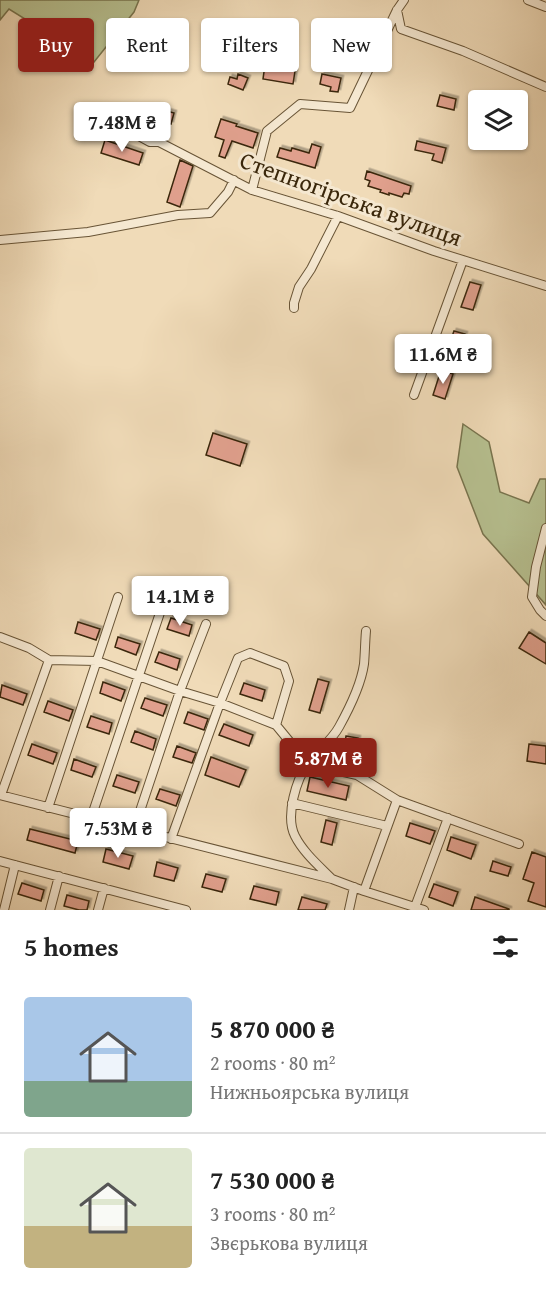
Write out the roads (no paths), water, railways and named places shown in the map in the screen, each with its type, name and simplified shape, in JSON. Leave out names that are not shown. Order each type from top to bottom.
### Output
[{"type":"street","points":[[252,190],[267,131],[300,104],[350,108],[404,0]]},
{"type":"street","points":[[528,0],[546,7]]},
{"type":"street","points":[[397,10],[401,29],[463,51],[546,87]]},
{"type":"street","name":"Степногірська вулиця","points":[[117,123],[150,142],[159,142],[252,190],[338,216],[463,260],[546,286]]},
{"type":"street","points":[[0,240],[88,232],[178,215],[210,213],[228,192],[234,180]]},
{"type":"street","points":[[294,308],[299,287],[311,269],[338,216]]},
{"type":"street","points":[[414,395],[463,260]]},
{"type":"street","points":[[546,528],[536,567],[532,597],[546,616]]},
{"type":"street","points":[[91,818],[166,595]]},
{"type":"street","points":[[48,808],[118,597]]},
{"type":"street","points":[[134,829],[180,691],[206,624]]},
{"type":"street","points":[[332,879],[304,850],[294,834],[292,803],[298,781],[308,764],[338,730],[355,693],[364,665],[366,632]]},
{"type":"street","points":[[0,637],[29,648],[49,660],[97,661],[138,677],[220,703],[276,725],[308,764],[357,775],[397,800],[519,844]]},
{"type":"street","points":[[171,839],[238,658],[250,653],[284,666],[290,681],[276,725]]},
{"type":"street","points":[[49,660],[0,795],[332,879],[424,910]]},
{"type":"street","points":[[364,891],[397,800]]},
{"type":"street","points":[[292,803],[387,826]]},
{"type":"street","points":[[416,907],[448,818]]},
{"type":"street","points":[[0,861],[186,910]]},
{"type":"street","points":[[4,910],[15,865]]},
{"type":"street","points":[[50,910],[59,876]]},
{"type":"street","points":[[349,910],[354,887]]},
{"type":"street","points":[[98,910],[104,888]]},
{"type":"street","points":[[147,910],[150,900]]}]
